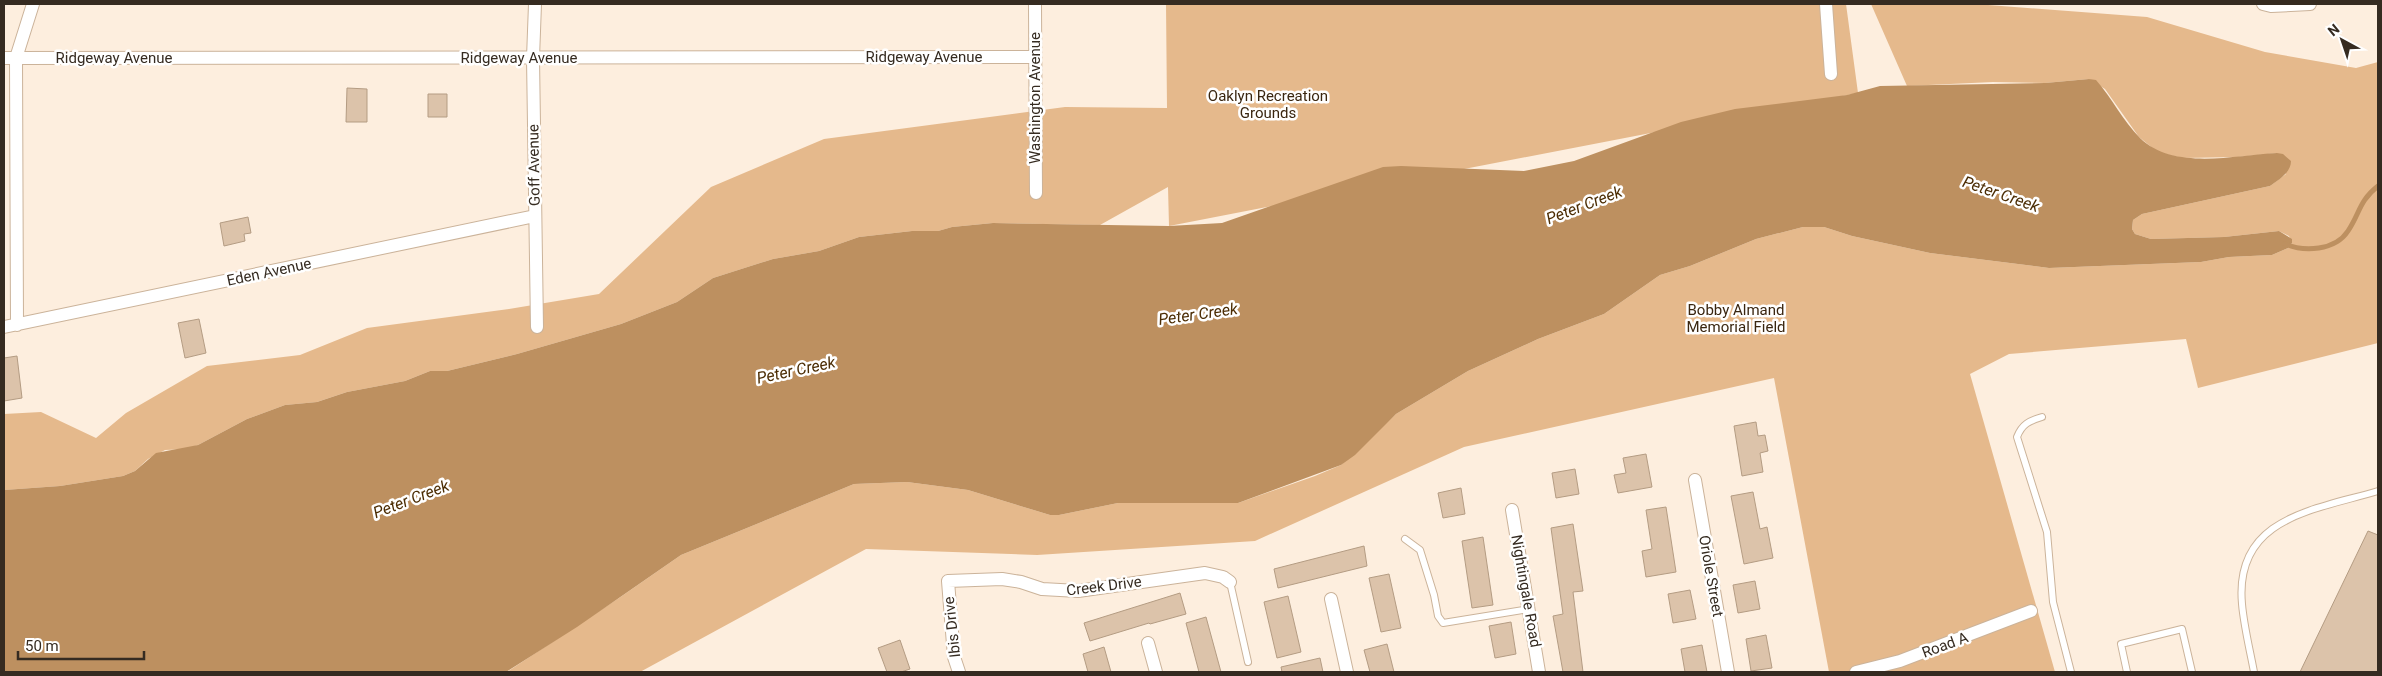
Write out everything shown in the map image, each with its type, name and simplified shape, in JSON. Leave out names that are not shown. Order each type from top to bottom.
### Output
[{"type":"street","points":[[10,326],[10,58],[33,4]]},
{"type":"street","name":"Goff Avenue","points":[[535,4],[533,58],[538,327]]},
{"type":"street","name":"Washington Avenue","points":[[1035,4],[1036,193]]},
{"type":"street","points":[[1826,4],[1831,74]]},
{"type":"street","points":[[2263,4],[2272,6],[2310,4]]},
{"type":"street","name":"Ridgeway Avenue","points":[[10,58],[1035,58]]},
{"type":"street","name":"Eden Avenue","points":[[10,326],[535,216]]},
{"type":"street","name":"Oriole Street","points":[[1694,480],[1728,672]]},
{"type":"street","name":"Nightingale Road","points":[[1512,510],[1540,672]]},
{"type":"street","name":"Creek Drive","points":[[948,581],[1002,580],[1059,592],[1205,573],[1223,577],[1230,582]]},
{"type":"street","name":"Ibis Drive","points":[[948,581],[954,657],[960,672]]},
{"type":"street","points":[[1331,600],[1347,672]]},
{"type":"street","name":"Road A","points":[[1856,672],[1900,661],[2031,611]]},
{"type":"street","points":[[1148,644],[1156,672]]},
{"type":"lane","points":[[2042,417],[2028,422],[2021,428],[2017,437],[2047,532],[2053,602],[2071,672]]},
{"type":"lane","points":[[2254,672],[2242,605],[2242,584],[2245,564],[2256,543],[2277,524],[2292,517],[2378,490]]},
{"type":"lane","points":[[1405,539],[1420,550],[1434,595],[1438,616],[1443,623],[1529,609]]},
{"type":"lane","points":[[1230,582],[1248,662]]},
{"type":"lane","points":[[2127,672],[2121,644],[2182,629],[2192,672]]},
{"type":"green space","name":"Oaklyn Recreation Grounds","points":[[1166,4],[1846,4],[1858,93],[1169,226],[1168,187],[1100,225],[993,223],[952,227],[938,231],[912,231],[859,237],[819,251],[773,259],[713,278],[677,302],[621,324],[517,354],[447,371],[430,371],[405,381],[347,392],[317,402],[285,405],[247,419],[198,445],[187,449],[165,450],[148,459],[135,471],[123,476],[60,486],[4,490],[4,414],[41,412],[96,438],[126,413],[207,366],[300,355],[367,328],[509,309],[599,294],[711,187],[824,139],[1065,107],[1167,108]]},
{"type":"green space","name":"Bobby Almand Memorial Field","points":[[1871,4],[1975,4],[2147,17],[2265,52],[2356,68],[2378,62],[2378,343],[2198,388],[2186,339],[2009,354],[1970,374],[2055,672],[1829,672],[1774,378],[1464,447],[1255,541],[1037,555],[866,549],[640,672],[507,672],[681,555],[854,484],[907,482],[968,490],[1050,515],[1059,515],[1118,503],[1238,503],[1341,465],[1396,414],[1468,371],[1538,339],[1604,314],[1660,275],[1690,266],[1756,239],[1803,227],[1824,227],[1852,236],[1930,253],[2049,268],[2201,262],[2229,257],[2272,255],[2288,248],[2292,243],[2289,236],[2279,231],[2224,237],[2151,239],[2135,234],[2132,229],[2133,220],[2142,214],[2270,186],[2286,174],[2277,153],[2238,157],[2182,158],[2165,154],[2155,150],[2139,137],[2105,89],[2089,79],[2045,83],[1993,82],[1907,86]]},
{"type":"water","points":[[2096,80],[2140,138],[2154,148],[2170,155],[2206,159],[2277,153],[2283,154],[2291,161],[2286,173],[2270,186],[2142,214],[2133,220],[2132,229],[2135,234],[2151,239],[2224,237],[2279,231],[2292,239],[2292,243],[2288,248],[2272,255],[2229,257],[2201,262],[2049,268],[1930,253],[1852,236],[1824,227],[1803,227],[1756,239],[1690,266],[1660,275],[1604,314],[1538,339],[1468,371],[1396,414],[1355,455],[1341,465],[1238,503],[1118,503],[1059,515],[1050,515],[968,490],[907,482],[854,484],[681,555],[577,627],[506,672],[4,672],[4,490],[60,486],[123,476],[135,471],[156,453],[198,445],[247,419],[285,405],[317,402],[347,392],[405,381],[430,371],[447,371],[517,354],[621,324],[677,302],[713,278],[773,259],[819,251],[859,237],[912,231],[938,231],[952,227],[993,223],[1169,226],[1222,223],[1383,167],[1401,166],[1524,171],[1574,161],[1681,122],[1735,109],[1847,95],[1880,86],[2045,83]]},
{"type":"building","points":[[347,88],[367,89],[367,122],[346,122]]},
{"type":"building","points":[[428,94],[447,94],[447,117],[428,117]]},
{"type":"building","points":[[248,217],[251,233],[244,234],[245,241],[224,246],[220,223]]},
{"type":"building","points":[[199,319],[206,353],[185,358],[178,323]]},
{"type":"building","points":[[17,356],[22,398],[4,401],[4,358]]},
{"type":"building","points":[[1756,422],[1758,436],[1765,435],[1768,451],[1760,453],[1763,472],[1742,476],[1734,426]]},
{"type":"building","points":[[1646,454],[1652,487],[1618,493],[1614,475],[1626,473],[1623,458]]},
{"type":"building","points":[[1575,469],[1579,494],[1556,498],[1552,473]]},
{"type":"building","points":[[1461,488],[1465,514],[1443,518],[1438,493]]},
{"type":"building","points":[[1753,492],[1760,529],[1767,527],[1773,558],[1744,564],[1731,496]]},
{"type":"building","points":[[1666,507],[1676,572],[1646,577],[1642,551],[1652,549],[1646,510]]},
{"type":"building","points":[[1573,524],[1583,591],[1573,592],[1583,672],[1563,672],[1553,616],[1563,614],[1551,528]]},
{"type":"building","points":[[2368,531],[2378,535],[2378,672],[2300,672]]},
{"type":"building","points":[[1483,537],[1493,605],[1472,608],[1462,541]]},
{"type":"building","points":[[1364,546],[1367,566],[1278,588],[1274,569]]},
{"type":"building","points":[[1389,574],[1401,628],[1381,632],[1369,578]]},
{"type":"building","points":[[1755,581],[1760,609],[1738,613],[1733,585]]},
{"type":"building","points":[[1690,590],[1696,619],[1673,623],[1668,594]]},
{"type":"building","points":[[1180,593],[1186,614],[1090,641],[1084,623]]},
{"type":"building","points":[[1288,596],[1301,652],[1277,658],[1264,602]]},
{"type":"building","points":[[1206,617],[1221,672],[1199,672],[1186,623]]},
{"type":"building","points":[[1511,622],[1516,654],[1495,658],[1489,626]]},
{"type":"building","points":[[1766,635],[1772,668],[1751,671],[1746,639]]},
{"type":"building","points":[[900,640],[910,669],[901,672],[887,672],[878,648]]},
{"type":"building","points":[[1387,644],[1394,672],[1370,672],[1364,650]]},
{"type":"building","points":[[1702,645],[1707,672],[1685,672],[1681,649]]},
{"type":"building","points":[[1104,647],[1111,672],[1088,672],[1083,654]]},
{"type":"building","points":[[1320,658],[1323,672],[1282,672],[1281,667]]},
{"type":"waterway","name":"Peter Creek","points":[[2285,244],[2310,249],[2335,243],[2348,231],[2363,202],[2378,186]]}]
